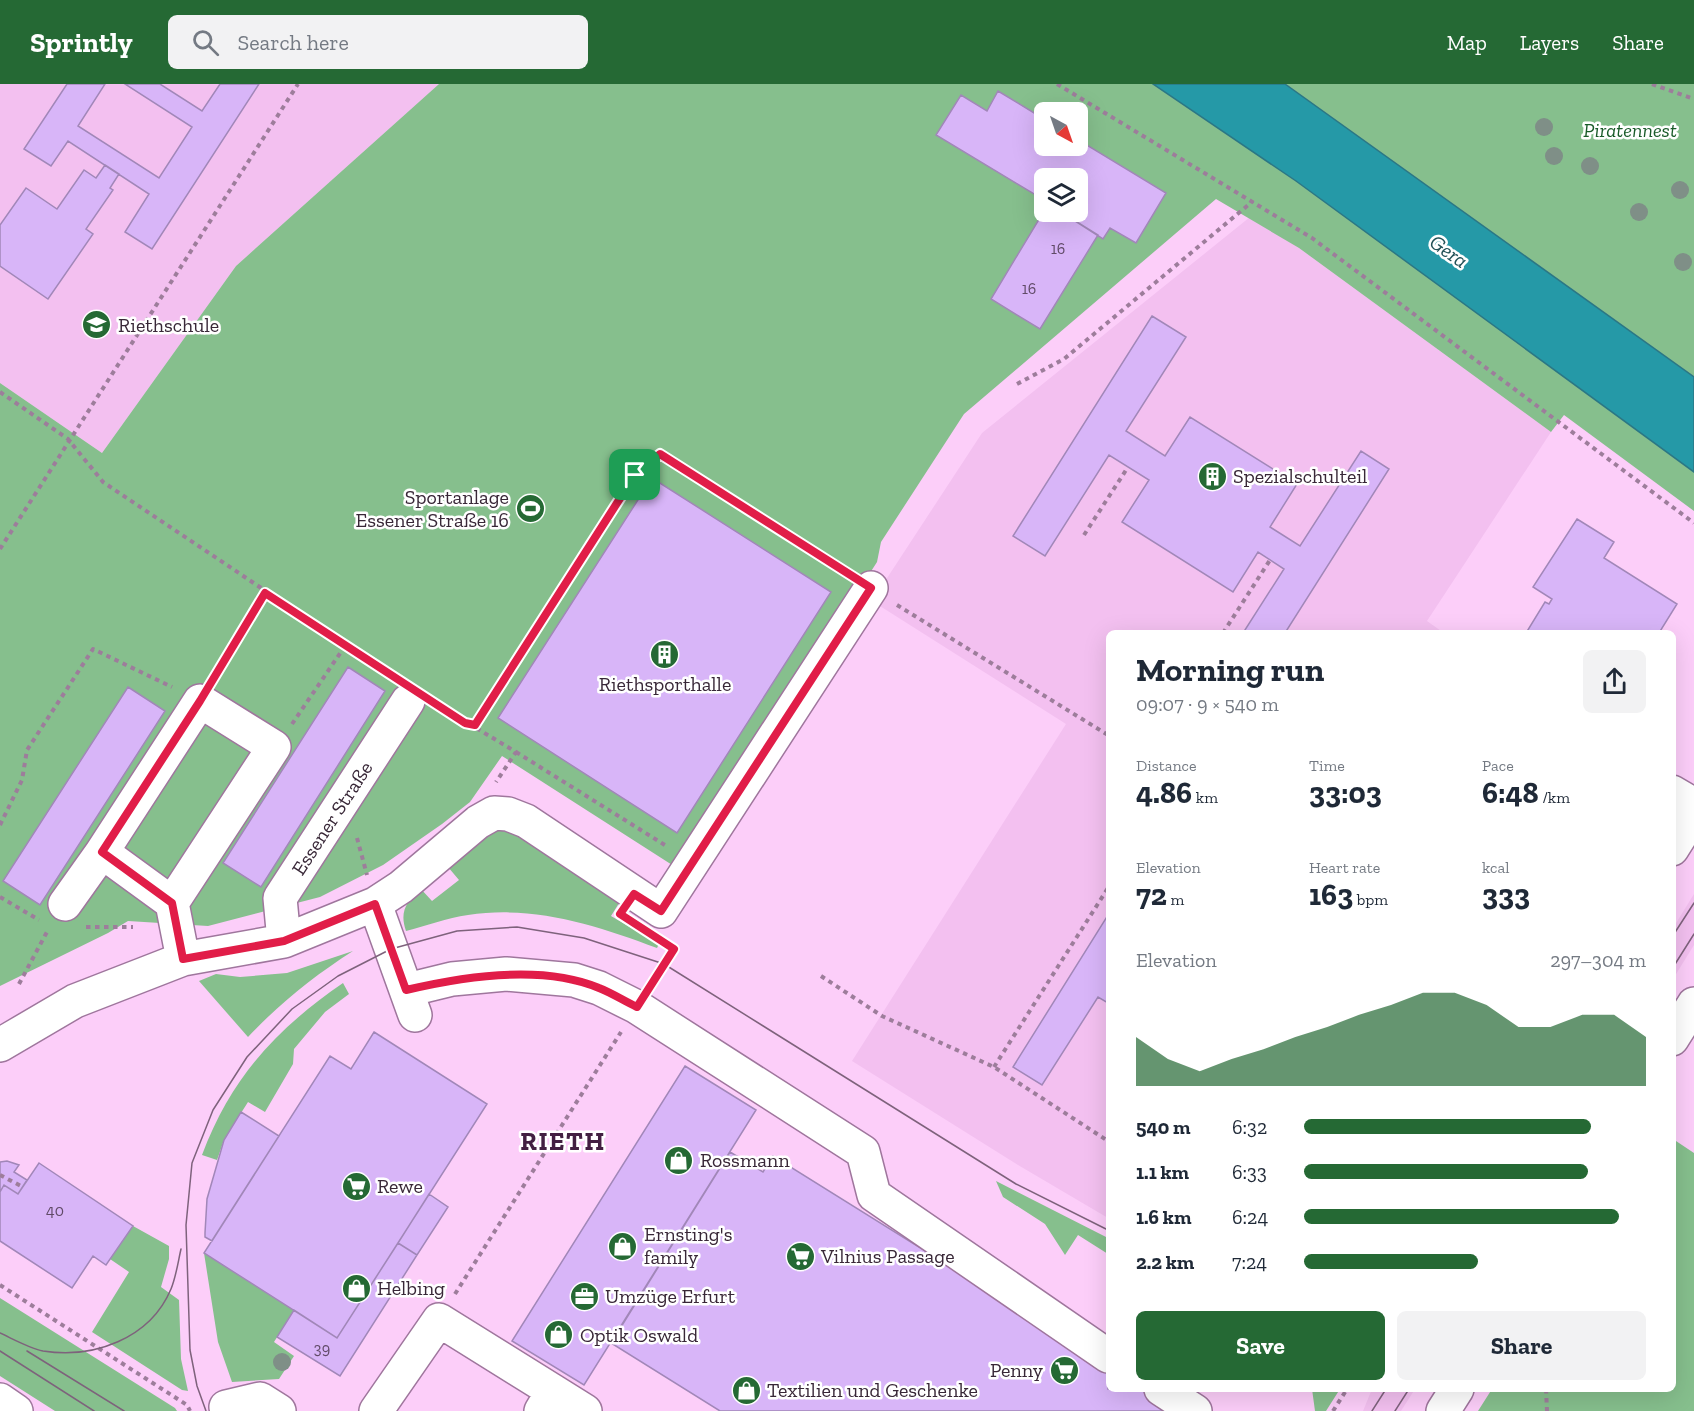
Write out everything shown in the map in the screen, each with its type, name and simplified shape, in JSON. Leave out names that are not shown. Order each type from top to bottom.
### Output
[{"type":"street","points":[[0,1045],[75,1001],[183,959],[284,941],[375,904],[401,887],[478,822],[494,813],[508,814],[526,821],[661,911],[871,588]]},
{"type":"street","name":"Essener Straße","points":[[284,941],[280,898],[413,694]]},
{"type":"street","points":[[65,904],[102,852],[200,701],[273,747],[172,903]]},
{"type":"street","points":[[1676,794],[1694,805]]},
{"type":"street","points":[[1676,843],[1694,814]]},
{"type":"street","points":[[102,852],[172,903],[183,959]]},
{"type":"street","points":[[375,904],[411,1003],[452,979],[506,974],[574,980],[599,988],[637,1007],[864,1152],[874,1195],[1106,1355]]},
{"type":"street","points":[[1676,1033],[1694,1004]]},
{"type":"street","points":[[376,1411],[439,1320],[547,1401],[585,1411]]},
{"type":"street","points":[[1166,1392],[1195,1411]]},
{"type":"street","points":[[1443,1411],[1455,1392]]},
{"type":"street","points":[[226,1407],[260,1399],[279,1411]]},
{"type":"street","points":[[0,1400],[16,1411]]},
{"type":"path","points":[[0,549],[68,439],[298,84]]},
{"type":"path","points":[[1057,84],[1312,238],[1694,523]]},
{"type":"path","points":[[1652,84],[1670,87],[1694,99]]},
{"type":"path","points":[[1017,384],[1064,359],[1253,201]]},
{"type":"path","points":[[0,392],[68,439],[103,482],[413,694],[465,723],[475,725],[693,862]]},
{"type":"path","points":[[475,725],[635,475],[660,454],[1106,734]]},
{"type":"path","points":[[1084,535],[1128,467]]},
{"type":"path","points":[[1225,630],[1270,560]]},
{"type":"path","points":[[0,825],[22,780],[27,750],[93,649],[200,701],[265,593]]},
{"type":"path","points":[[273,747],[345,646]]},
{"type":"path","points":[[508,814],[497,804],[490,791],[516,752]]},
{"type":"path","points":[[349,793],[354,824],[375,904]]},
{"type":"path","points":[[994,1066],[1106,891]]},
{"type":"path","points":[[19,984],[65,904]]},
{"type":"path","points":[[439,1320],[674,949],[656,937]]},
{"type":"path","points":[[821,976],[882,1016],[994,1066],[1106,1140]]},
{"type":"path","points":[[0,1175],[23,1187]]},
{"type":"path","points":[[0,1285],[187,1405],[190,1411]]},
{"type":"path","points":[[1333,1411],[1345,1392]]},
{"type":"path","points":[[1546,1392],[1547,1411]]},
{"type":"shaded area","name":"Riethschule","points":[[0,84],[439,84],[236,266],[102,453],[0,383]]},
{"type":"shaded area","points":[[1250,217],[1299,248],[1551,432],[1427,621],[1440,630],[1106,630],[1106,1217],[1018,1165],[852,1061],[1066,724],[872,601],[982,433]]},
{"type":"shaded area","points":[[1694,894],[1694,945],[1676,974],[1676,923]]},
{"type":"shaded area","points":[[1371,1392],[1413,1392],[1401,1411],[1363,1411]]},
{"type":"green space","name":"Sportanlage Essener Straße 16","points":[[439,84],[1153,84],[1296,181],[1682,462],[1694,472],[1694,511],[1564,415],[1551,432],[1299,248],[1216,199],[964,414],[881,542],[877,562],[680,870],[502,756],[470,802],[442,824],[383,865],[320,897],[208,926],[128,921],[0,986],[0,383],[102,453],[236,266]]},
{"type":"green space","name":"Piratennest","points":[[1285,84],[1694,84],[1694,377]]},
{"type":"green space","points":[[498,830],[517,834],[621,900],[611,916],[659,944],[657,948],[564,919],[517,913],[468,915],[406,931],[404,912],[415,893],[420,888],[432,901],[459,880],[448,867]]},
{"type":"green space","points":[[353,951],[298,991],[248,1037],[199,981],[216,974],[240,977],[287,973]]},
{"type":"green space","points":[[343,983],[349,994],[325,1012],[294,1049],[293,1064],[265,1112],[248,1102],[224,1140],[217,1160],[202,1155],[227,1102],[241,1079],[258,1058],[296,1019]]},
{"type":"green space","points":[[1676,1141],[1694,1153],[1694,1411],[1478,1411],[1490,1392],[1676,1392]]},
{"type":"green space","points":[[996,1181],[1106,1237],[1106,1253],[1078,1235],[1065,1255],[1045,1224],[1003,1197]]},
{"type":"green space","points":[[133,1226],[169,1246],[169,1259],[161,1287],[179,1300],[181,1359],[188,1391],[182,1390],[92,1332],[129,1272],[110,1259]]},
{"type":"green space","points":[[204,1253],[294,1310],[274,1342],[294,1356],[279,1379],[232,1382],[218,1342]]},
{"type":"green space","points":[[0,1298],[177,1411],[55,1411],[0,1376]]},
{"type":"green space","points":[[1312,1392],[1338,1392],[1326,1411],[1315,1411]]},
{"type":"water","name":"Gera","points":[[1153,84],[1285,84],[1694,377],[1694,472],[1296,181]]},
{"type":"building","points":[[67,84],[105,84],[78,126],[159,178],[192,127],[125,84],[160,84],[202,111],[220,84],[259,84],[152,249],[125,232],[149,194],[68,141],[51,166],[24,149]]},
{"type":"building","points":[[998,91],[1034,113],[1034,156],[1088,156],[1088,146],[1166,193],[1136,243],[1110,228],[1103,239],[1077,222],[1088,222],[1088,168],[1034,168],[1034,194],[936,135],[961,95],[987,111]]},
{"type":"building","points":[[105,165],[119,174],[110,188],[113,190],[86,229],[93,234],[48,299],[0,266],[0,225],[26,188],[57,209],[84,170],[96,178]]},
{"type":"building","points":[[1037,222],[1077,222],[1098,235],[1040,329],[991,299]]},
{"type":"building","name":"Spezialschulteil","points":[[1152,316],[1186,337],[1126,431],[1165,456],[1190,417],[1297,484],[1270,527],[1300,546],[1361,451],[1389,469],[1287,630],[1245,630],[1284,569],[1258,552],[1233,592],[1122,522],[1149,480],[1109,455],[1045,556],[1013,536]]},
{"type":"building","name":"Riethsporthalle","points":[[652,478],[831,592],[677,833],[498,718]]},
{"type":"building","points":[[1577,519],[1614,542],[1604,558],[1677,604],[1661,630],[1528,630],[1545,602],[1549,604],[1552,599],[1533,587]]},
{"type":"building","points":[[348,667],[385,691],[261,887],[223,863]]},
{"type":"building","points":[[128,687],[165,711],[40,905],[3,881]]},
{"type":"building","points":[[1106,918],[1106,1002],[1098,997],[1042,1085],[1013,1067]]},
{"type":"building","points":[[374,1032],[487,1104],[337,1338],[204,1253],[330,1056],[351,1069]]},
{"type":"building","points":[[685,1066],[756,1110],[584,1385],[512,1341]]},
{"type":"building","points":[[241,1112],[279,1136],[212,1241],[205,1237],[207,1199],[224,1140]]},
{"type":"building","name":"Vilnius Passage","points":[[730,1152],[763,1172],[773,1156],[1106,1364],[1106,1392],[1152,1392],[1182,1411],[720,1411],[611,1343]]},
{"type":"building","points":[[7,1161],[19,1165],[14,1172],[27,1180],[18,1194],[4,1185],[0,1192],[0,1162]]},
{"type":"building","points":[[39,1163],[133,1226],[106,1265],[93,1256],[72,1288],[0,1241],[0,1192],[4,1185],[18,1194]]},
{"type":"building","points":[[429,1194],[448,1207],[417,1255],[398,1243]]},
{"type":"building","points":[[398,1243],[417,1255],[340,1376],[277,1337],[294,1310],[337,1338]]},
{"type":"tram line","points":[[1676,931],[1694,903]]},
{"type":"tram line","points":[[206,1411],[197,1386],[190,1350],[186,1225],[192,1163],[213,1110],[247,1057],[292,1009],[338,976],[391,949],[457,931],[517,927],[584,938],[664,964],[1016,1184],[1106,1229]]},
{"type":"tram line","points":[[1676,963],[1694,934]]},
{"type":"tram line","points":[[0,1333],[38,1350],[62,1353],[81,1352],[118,1342],[149,1321],[162,1306],[173,1284],[181,1249]]},
{"type":"tram line","points":[[0,1351],[94,1411]]},
{"type":"tram line","points":[[27,1351],[124,1411]]},
{"type":"tram line","points":[[1372,1411],[1384,1392]]},
{"type":"tram line","points":[[1395,1411],[1407,1392]]},
{"type":"place","name":"Riethschule","points":[[97,325]]},
{"type":"place","name":"Spezialschulteil","points":[[1212,476]]},
{"type":"place","name":"Sportanlage Essener Straße 16","points":[[530,509]]},
{"type":"place","name":"Riethsporthalle","points":[[665,654]]},
{"type":"place","name":"Rossmann","points":[[679,1160]]},
{"type":"place","name":"Rewe","points":[[356,1186]]},
{"type":"place","name":"Ernsting's family","points":[[623,1246]]},
{"type":"place","name":"Vilnius Passage","points":[[800,1256]]},
{"type":"place","name":"Helbing","points":[[356,1288]]},
{"type":"place","name":"Umzüge Erfurt","points":[[584,1296]]},
{"type":"place","name":"Optik Oswald","points":[[559,1335]]},
{"type":"place","name":"Penny","points":[[1064,1370]]},
{"type":"place","name":"Textilien und Geschenke","points":[[746,1390]]},
{"type":"district","name":"RIETH","points":[[563,1141]]},
{"type":"route","points":[[660,454],[871,588],[661,911],[634,894],[620,914],[674,949],[637,1007],[599,988],[574,980],[506,974],[452,979],[406,990],[375,904],[284,941],[183,959],[172,903],[102,852],[200,701],[265,593],[465,723],[475,725],[635,475],[660,454]]}]
